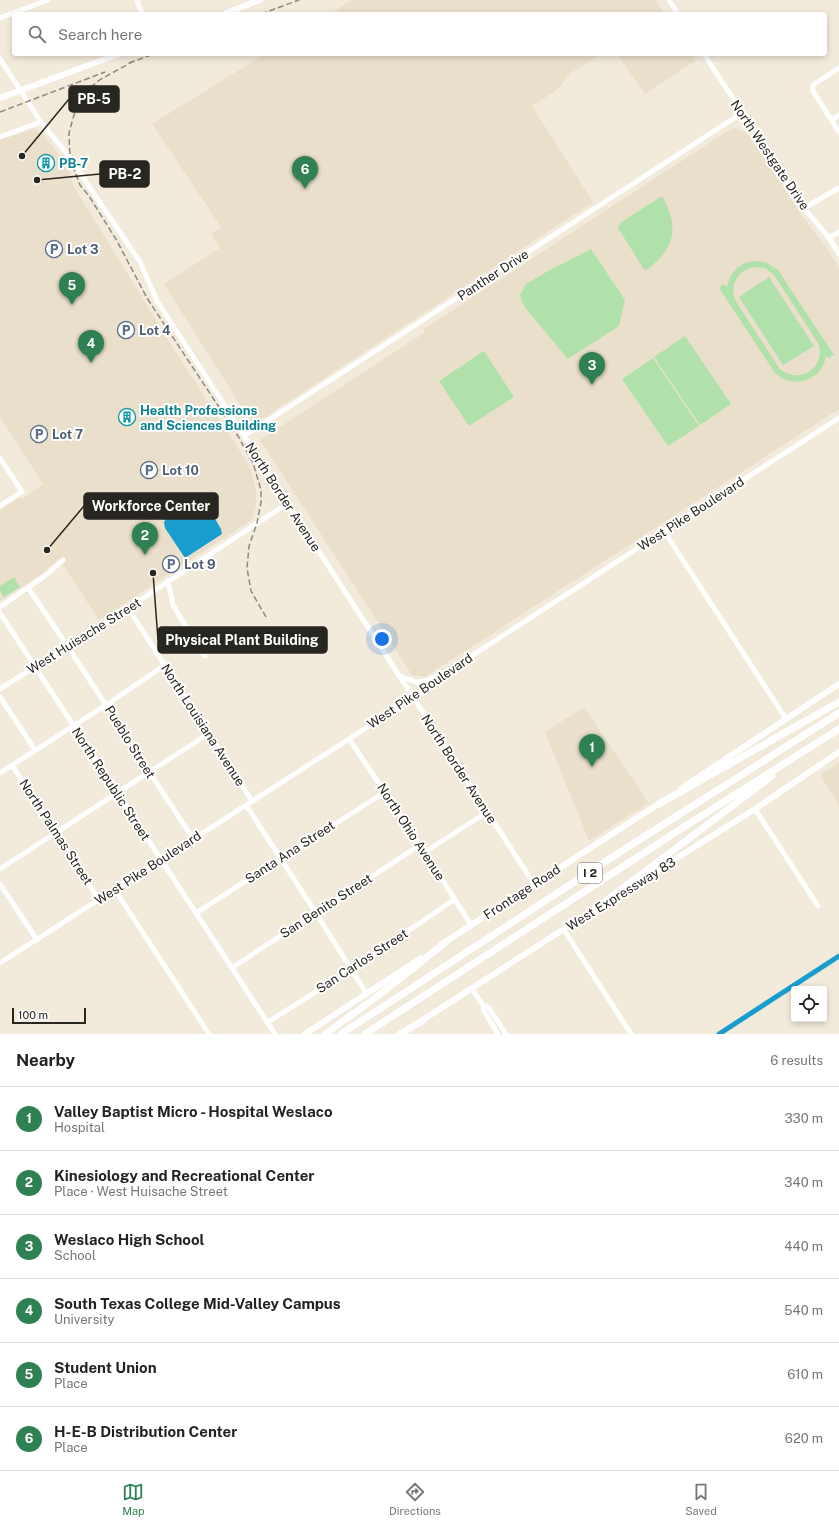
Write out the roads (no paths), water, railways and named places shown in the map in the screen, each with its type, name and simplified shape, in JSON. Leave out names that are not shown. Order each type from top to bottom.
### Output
[{"type":"highway","points":[[659,804],[839,702]]},
{"type":"highway","name":"I 2","points":[[341,1034],[539,904],[839,713]]},
{"type":"highway","name":"I 2","points":[[365,1034],[680,829],[839,729]]},
{"type":"highway","points":[[595,909],[819,742]]},
{"type":"highway","points":[[325,1034],[375,998],[446,942]]},
{"type":"highway","points":[[401,1034],[422,1020]]},
{"type":"main road","points":[[229,12],[260,0]]},
{"type":"main road","points":[[0,98],[114,56]]},
{"type":"main road","name":"Frontage Road","points":[[305,1034],[659,804],[711,767],[839,684]]},
{"type":"main road","name":"West Expressway 83","points":[[422,1020],[755,809],[839,752]]},
{"type":"street","points":[[16,12],[48,0]]},
{"type":"street","points":[[137,0],[141,12]]},
{"type":"street","points":[[669,0],[677,12]]},
{"type":"street","points":[[0,18],[12,14]]},
{"type":"street","name":"North Westgate Drive","points":[[705,56],[804,208],[829,238],[839,254]]},
{"type":"street","name":"North Border Avenue","points":[[0,60],[41,122],[68,155],[140,262],[157,300],[534,884]]},
{"type":"street","points":[[839,68],[813,85],[813,91],[839,132]]},
{"type":"street","name":"Panther Drive","points":[[244,436],[742,114]]},
{"type":"street","points":[[832,120],[839,115]]},
{"type":"street","points":[[0,136],[41,122]]},
{"type":"street","points":[[804,208],[839,188]]},
{"type":"street","points":[[829,238],[839,232]]},
{"type":"street","name":"West Pike Boulevard","points":[[0,963],[349,739],[445,674],[839,418]]},
{"type":"street","points":[[0,458],[22,492],[0,506]]},
{"type":"street","name":"West Huisache Street","points":[[0,689],[128,608],[288,503]]},
{"type":"street","points":[[664,531],[786,718]]},
{"type":"street","points":[[0,607],[46,575],[63,560]]},
{"type":"street","points":[[168,581],[173,605],[205,656]]},
{"type":"street","name":"Pueblo Street","points":[[28,588],[68,646],[148,772],[193,838]]},
{"type":"street","name":"North Louisiana Avenue","points":[[128,608],[252,801]]},
{"type":"street","name":"North Republic Street","points":[[0,613],[116,793],[233,967],[275,1034]]},
{"type":"street","points":[[0,772],[106,705],[165,665]]},
{"type":"street","points":[[398,675],[417,683],[445,674]]},
{"type":"street","points":[[0,697],[35,750]]},
{"type":"street","points":[[0,869],[208,734]]},
{"type":"street","name":"North Ohio Avenue","points":[[349,739],[425,852],[471,925]]},
{"type":"street","name":"North Palmas Street","points":[[12,765],[99,900]]},
{"type":"street","name":"Santa Ana Street","points":[[196,913],[385,792]]},
{"type":"street","points":[[246,805],[366,993]]},
{"type":"street","points":[[755,809],[818,906]]},
{"type":"street","points":[[425,852],[487,812]]},
{"type":"street","name":"San Benito Street","points":[[233,967],[420,845]]},
{"type":"street","points":[[0,884],[37,940]]},
{"type":"street","points":[[115,890],[209,1034]]},
{"type":"street","name":"San Carlos Street","points":[[268,1022],[352,969],[455,899]]},
{"type":"street","points":[[564,930],[631,1034]]},
{"type":"street","points":[[472,988],[483,1005],[484,1011],[498,1034]]},
{"type":"street","points":[[483,1005],[489,1008],[506,1034]]},
{"type":"water","points":[[197,497],[203,498],[221,529],[222,534],[185,558],[165,528],[164,522],[169,515]]},
{"type":"waterway","points":[[719,1034],[839,956]]},
{"type":"railway","points":[[266,12],[299,0]]},
{"type":"railway","points":[[129,63],[148,56]]},
{"type":"railway","points":[[134,61],[101,79],[92,86],[81,101],[74,115],[69,133],[70,158],[80,185],[89,196],[117,241],[147,298],[238,436],[253,463],[261,490],[261,502],[257,523],[249,546],[247,568],[251,591],[266,617]]},
{"type":"railway","points":[[0,112],[105,72]]},
{"type":"place","name":"PB-5","points":[[22,156]]},
{"type":"place","name":"PB-7","points":[[46,163]]},
{"type":"place","name":"PB-2","points":[[37,180]]},
{"type":"place","name":"H-E-B Distribution Center","points":[[305,189]]},
{"type":"place","name":"Lot 3","points":[[54,249]]},
{"type":"place","name":"Student Union","points":[[72,305]]},
{"type":"place","name":"Lot 4","points":[[126,330]]},
{"type":"place","name":"South Texas College Mid-Valley Campus","points":[[91,363]]},
{"type":"place","name":"Weslaco High School","points":[[592,385]]},
{"type":"place","name":"Health Professions and Sciences Building","points":[[127,417]]},
{"type":"place","name":"Lot 7","points":[[39,434]]},
{"type":"place","name":"Lot 10","points":[[149,470]]},
{"type":"place","name":"Workforce Center","points":[[47,550]]},
{"type":"place","name":"Kinesiology and Recreational Center","points":[[145,555]]},
{"type":"place","name":"Lot 9","points":[[171,564]]},
{"type":"place","name":"Physical Plant Building","points":[[153,573]]},
{"type":"place","name":"Valley Baptist Micro - Hospital Weslaco","points":[[592,767]]}]
